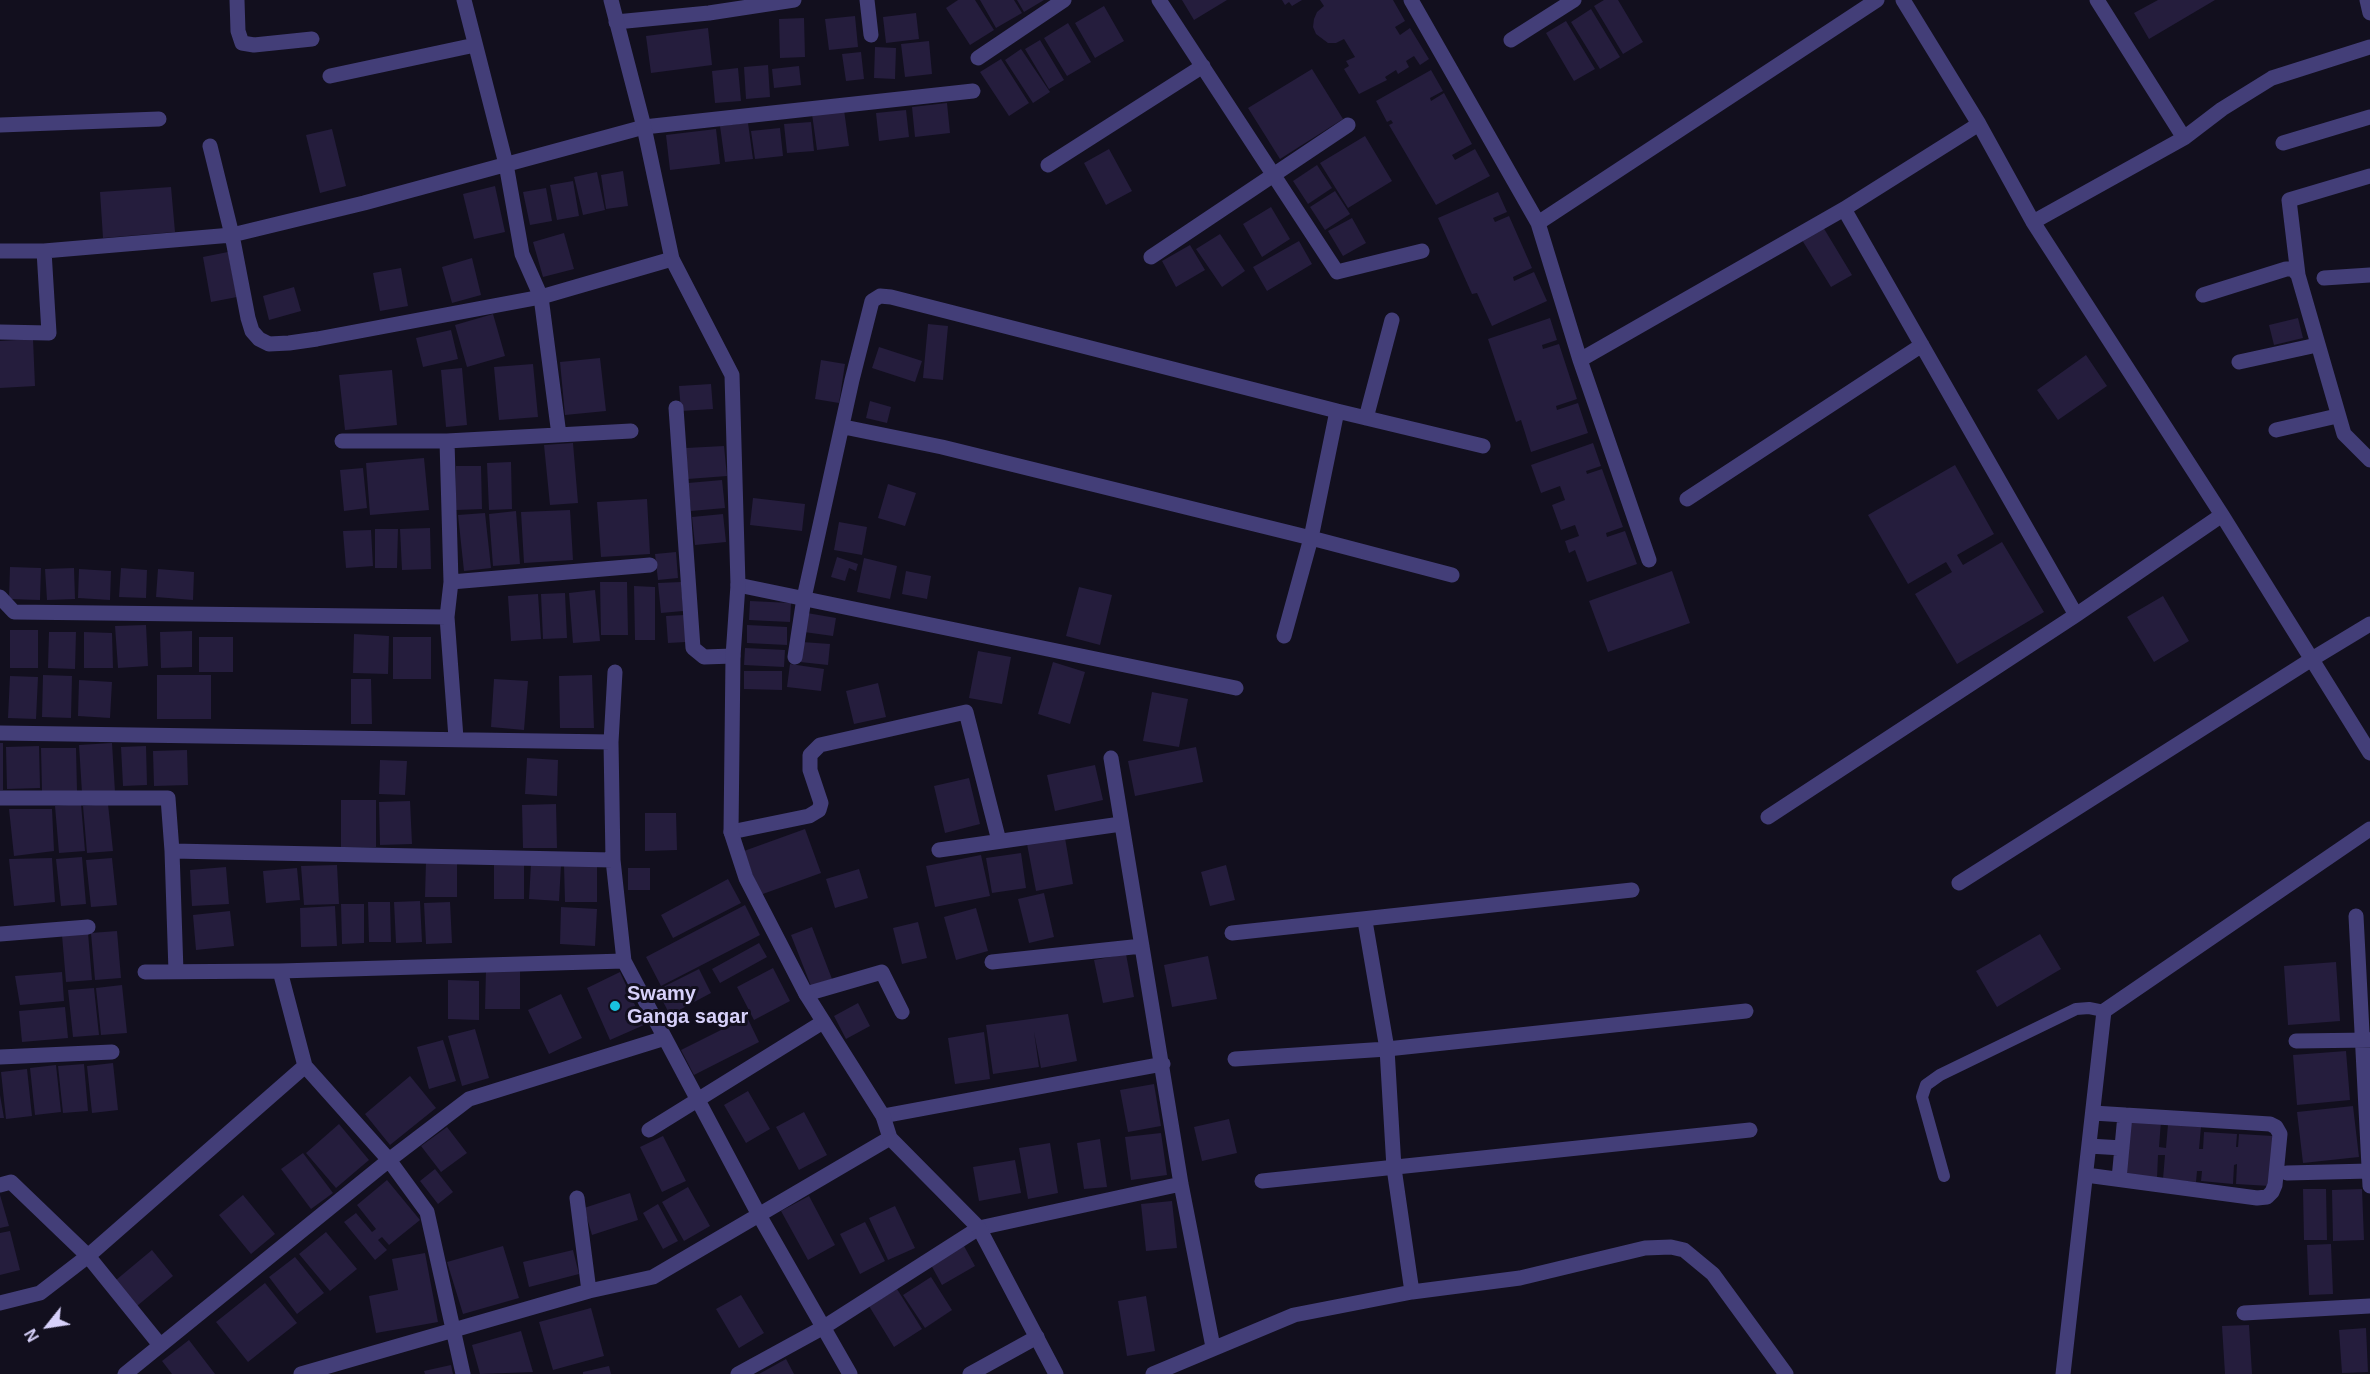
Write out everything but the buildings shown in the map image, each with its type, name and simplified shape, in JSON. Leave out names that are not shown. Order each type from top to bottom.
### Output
[{"type":"street","points":[[237,0],[238,31],[242,43],[254,45],[312,39]]},
{"type":"street","points":[[464,0],[507,164],[522,254],[541,297],[559,435]]},
{"type":"street","points":[[611,0],[644,127],[672,259],[732,375],[738,585],[734,656],[731,832],[747,878],[806,994],[883,1116],[890,1138],[979,1228],[1056,1374]]},
{"type":"street","points":[[616,21],[709,13],[794,0]]},
{"type":"street","points":[[867,0],[871,35]]},
{"type":"street","points":[[978,58],[1064,0]]},
{"type":"street","points":[[1159,0],[1337,272],[1422,251]]},
{"type":"street","points":[[1411,0],[1538,223],[1580,360],[1649,560]]},
{"type":"street","points":[[1511,40],[1574,0]]},
{"type":"street","points":[[1538,223],[1877,0]]},
{"type":"street","points":[[1903,0],[1979,124],[2033,222],[2222,515],[2370,753]]},
{"type":"street","points":[[2097,0],[2184,138]]},
{"type":"street","points":[[2367,0],[2370,13]]},
{"type":"street","points":[[330,76],[475,45]]},
{"type":"street","points":[[2033,222],[2184,138],[2222,109],[2272,78],[2370,47]]},
{"type":"street","points":[[1048,165],[1203,66]]},
{"type":"street","points":[[0,251],[44,251],[232,235],[364,203],[644,127],[973,91]]},
{"type":"street","points":[[2283,143],[2370,117]]},
{"type":"street","points":[[0,125],[159,119]]},
{"type":"street","points":[[1580,360],[1844,209],[1979,124]]},
{"type":"street","points":[[1151,257],[1348,125]]},
{"type":"street","points":[[210,146],[252,331],[259,339],[269,344],[308,340],[541,297],[672,259]]},
{"type":"street","points":[[2370,176],[2289,200],[2298,275],[2337,416],[2344,434],[2370,460]]},
{"type":"street","points":[[1844,209],[2076,615]]},
{"type":"street","points":[[0,332],[49,333],[44,251]]},
{"type":"street","points":[[2203,295],[2286,269],[2293,269],[2298,275]]},
{"type":"street","points":[[2324,278],[2370,275]]},
{"type":"street","points":[[795,657],[804,598],[844,427],[852,380],[872,302],[880,296],[1483,446]]},
{"type":"street","points":[[1366,418],[1392,321]]},
{"type":"street","points":[[1687,499],[1922,345]]},
{"type":"street","points":[[2239,362],[2317,345]]},
{"type":"street","points":[[676,408],[693,648],[704,657],[734,656]]},
{"type":"street","points":[[1284,636],[1311,538],[1337,411]]},
{"type":"street","points":[[2276,430],[2337,416]]},
{"type":"street","points":[[844,427],[942,447],[1452,575]]},
{"type":"street","points":[[342,441],[447,441],[631,431]]},
{"type":"street","points":[[447,441],[451,582],[447,617],[456,738]]},
{"type":"street","points":[[1768,817],[2076,615],[2222,515]]},
{"type":"street","points":[[451,582],[650,565]]},
{"type":"street","points":[[738,585],[1236,688]]},
{"type":"street","points":[[0,597],[14,612],[447,617]]},
{"type":"street","points":[[1959,883],[2370,624]]},
{"type":"street","points":[[615,672],[611,742],[613,860],[624,961],[759,1215],[850,1374]]},
{"type":"street","points":[[731,832],[809,816],[819,810],[821,803],[810,770],[810,755],[820,745],[966,712],[999,841]]},
{"type":"street","points":[[0,734],[456,738],[611,742]]},
{"type":"street","points":[[1111,758],[1181,1184],[1213,1347]]},
{"type":"street","points":[[0,798],[168,798],[176,972]]},
{"type":"street","points":[[939,850],[1121,824]]},
{"type":"street","points":[[2063,1374],[2104,1011],[2370,829]]},
{"type":"street","points":[[172,851],[613,860]]},
{"type":"street","points":[[1232,933],[1365,921],[1632,890]]},
{"type":"street","points":[[2287,1173],[2370,1176],[2366,1041],[2355,916]]},
{"type":"street","points":[[1365,921],[1387,1049],[1394,1168],[1412,1292]]},
{"type":"street","points":[[0,934],[87,927]]},
{"type":"street","points":[[992,962],[1142,946]]},
{"type":"street","points":[[145,972],[280,971],[624,961]]},
{"type":"street","points":[[280,971],[305,1066],[388,1160],[427,1212],[463,1374]]},
{"type":"street","points":[[806,994],[882,972],[902,1012]]},
{"type":"street","points":[[1235,1059],[1387,1049],[1746,1011]]},
{"type":"street","points":[[650,1130],[823,1022]]},
{"type":"street","points":[[125,1374],[388,1160],[469,1099],[665,1038]]},
{"type":"street","points":[[2296,1041],[2366,1041]]},
{"type":"street","points":[[0,1057],[112,1052]]},
{"type":"street","points":[[883,1116],[1163,1064]]},
{"type":"street","points":[[0,1303],[40,1293],[88,1256],[305,1066]]},
{"type":"street","points":[[2086,1175],[2267,1197],[2275,1185],[2280,1134],[2271,1124],[2092,1113]]},
{"type":"street","points":[[2119,1179],[2125,1115]]},
{"type":"street","points":[[1262,1181],[1750,1130]]},
{"type":"street","points":[[301,1374],[589,1291],[653,1276],[890,1138]]},
{"type":"street","points":[[2089,1146],[2122,1148]]},
{"type":"street","points":[[0,1185],[11,1182],[88,1256],[160,1345]]},
{"type":"street","points":[[738,1374],[824,1327],[979,1228],[1181,1184]]},
{"type":"street","points":[[577,1198],[589,1291]]},
{"type":"street","points":[[1153,1374],[1294,1315],[1412,1292],[1520,1278],[1645,1248],[1671,1247],[1684,1250],[1713,1275],[1786,1374]]},
{"type":"street","points":[[2244,1313],[2370,1306]]},
{"type":"street","points":[[970,1374],[1037,1337]]},
{"type":"lane","points":[[1944,1176],[1922,1097],[1926,1085],[1940,1075],[2076,1009],[2089,1008],[2104,1011]]},
{"type":"place","name":"Swamy Ganga sagar","points":[[615,1006]]}]
